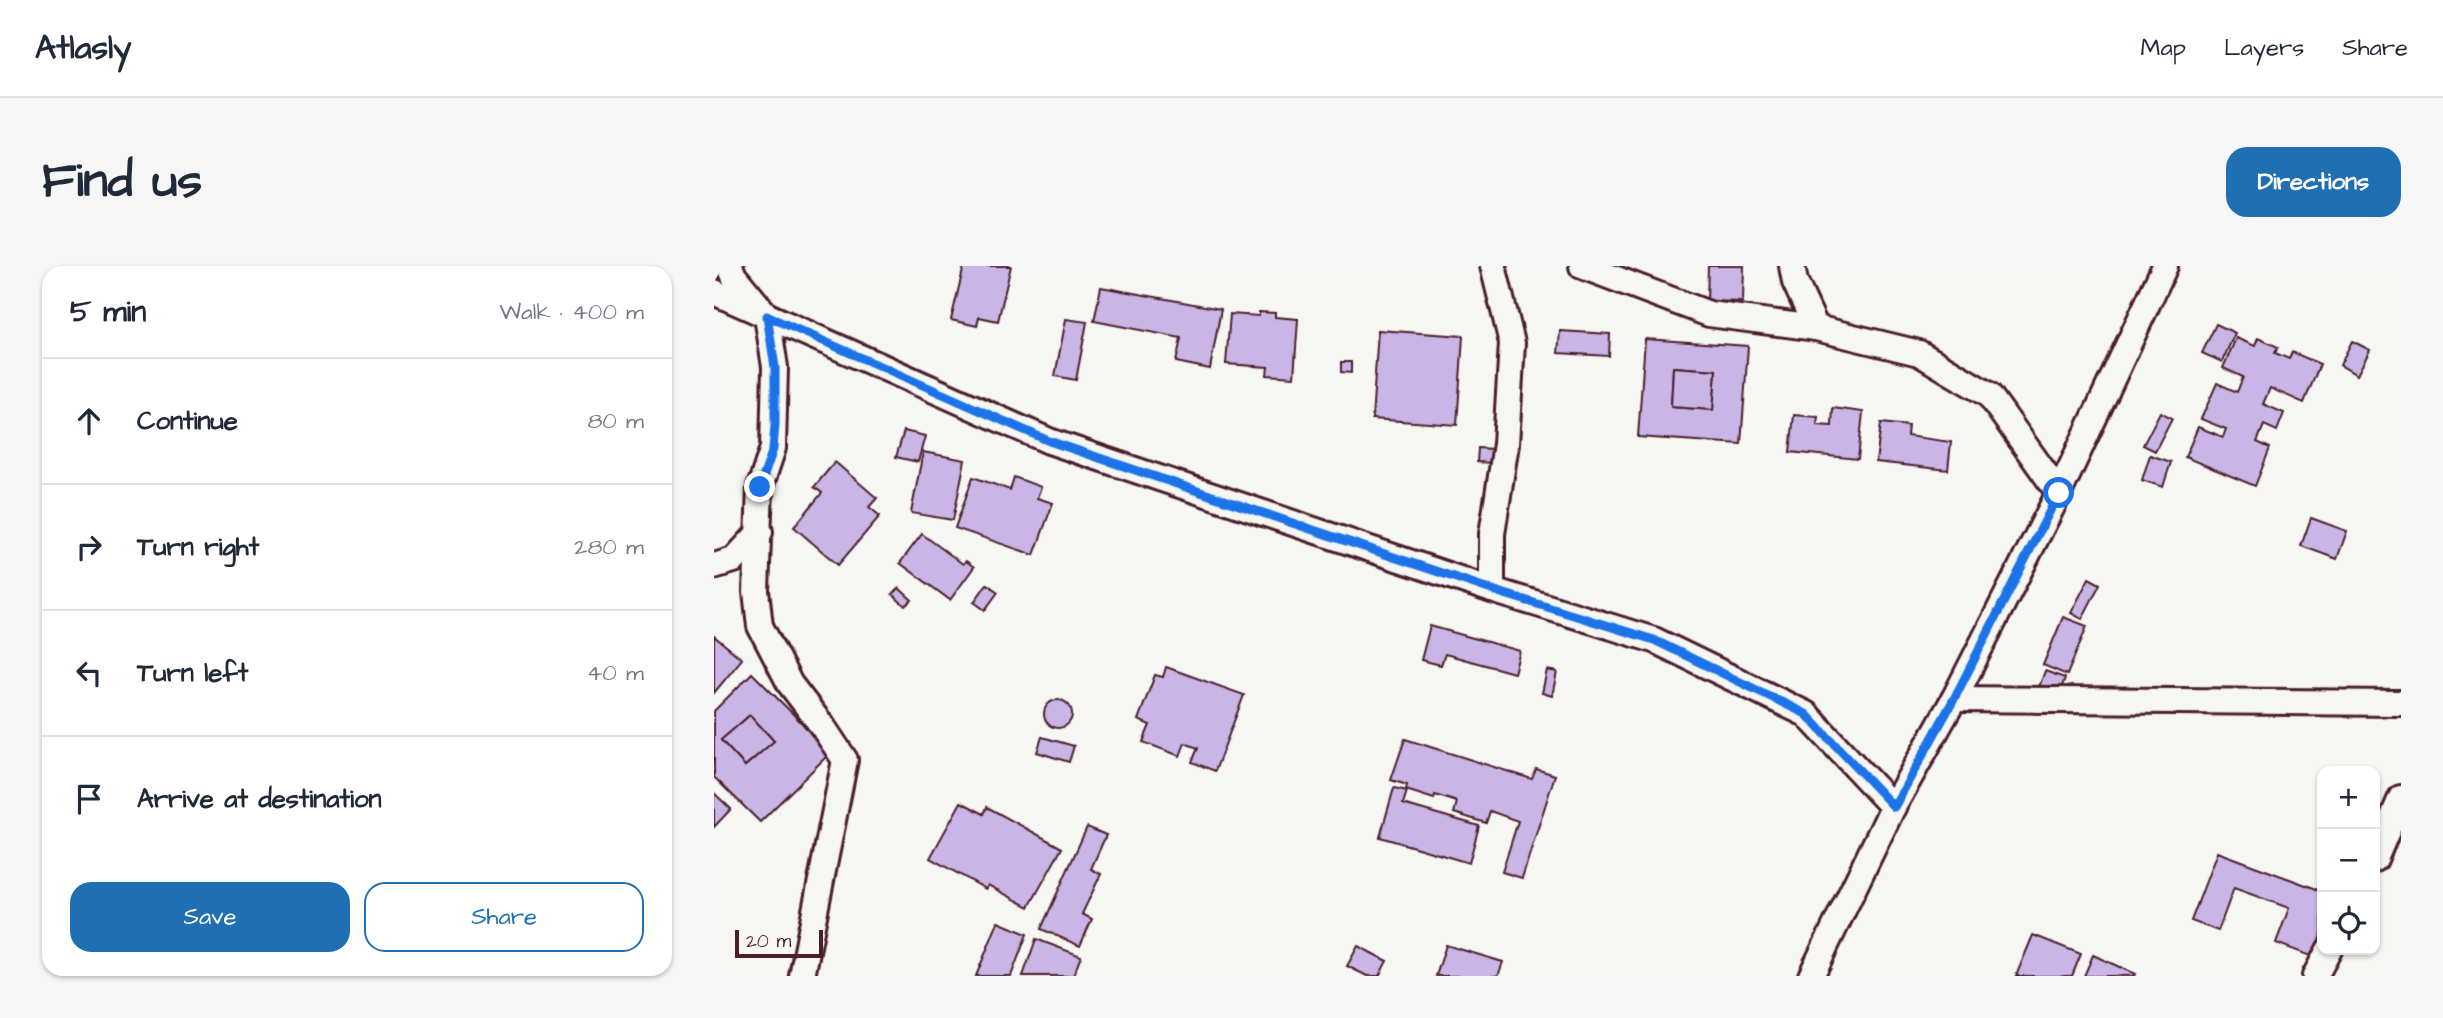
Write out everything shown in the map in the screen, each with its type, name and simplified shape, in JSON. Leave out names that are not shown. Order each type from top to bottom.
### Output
[{"type":"street","points":[[730,266],[734,276],[767,316],[775,367],[773,449],[760,487],[756,592],[760,626],[790,684],[845,760],[802,976]]},
{"type":"street","points":[[1492,590],[1492,534],[1506,444],[1512,343],[1493,266]]},
{"type":"street","points":[[1582,266],[1709,314],[1816,328],[1919,353],[1989,395],[2059,493]]},
{"type":"street","points":[[1792,266],[1795,282],[1816,328]]},
{"type":"street","points":[[1811,976],[1894,807],[1954,699],[2059,493],[2165,266]]},
{"type":"street","points":[[714,292],[1049,441],[1492,590],[1654,640],[1806,714],[1894,807]]},
{"type":"street","points":[[714,566],[734,560],[760,532]]},
{"type":"street","points":[[1954,699],[2401,703]]},
{"type":"street","points":[[2380,847],[2401,798]]},
{"type":"street","points":[[2315,976],[2326,955]]},
{"type":"building","points":[[964,266],[1011,266],[998,321],[979,317],[977,326],[951,320]]},
{"type":"building","points":[[1708,266],[1744,266],[1743,302],[1707,301]]},
{"type":"building","points":[[1101,287],[1221,309],[1210,369],[1176,362],[1181,338],[1094,321]]},
{"type":"building","points":[[1259,312],[1298,319],[1294,377],[1267,375],[1268,367],[1226,364],[1230,314],[1259,316]]},
{"type":"building","points":[[1066,319],[1087,322],[1076,380],[1055,376]]},
{"type":"building","points":[[2216,324],[2235,333],[2222,362],[2202,353]]},
{"type":"building","points":[[1378,330],[1463,336],[1457,425],[1372,419]]},
{"type":"building","points":[[1560,331],[1610,334],[1609,356],[1558,353]]},
{"type":"building","points":[[2236,338],[2255,346],[2258,338],[2278,347],[2275,353],[2289,359],[2292,352],[2320,364],[2304,403],[2270,388],[2263,404],[2284,413],[2277,431],[2264,425],[2257,442],[2270,448],[2255,486],[2185,457],[2198,427],[2223,437],[2226,429],[2201,419],[2217,383],[2237,392],[2243,377],[2223,368]]},
{"type":"building","points":[[1645,339],[1748,346],[1741,444],[1638,437]],"holes":[[[1673,367],[1716,370],[1713,410],[1671,407]]]},
{"type":"building","points":[[2352,341],[2370,350],[2357,375],[2340,365]]},
{"type":"building","points":[[1341,362],[1351,362],[1351,373],[1341,372]]},
{"type":"building","points":[[1673,367],[1716,370],[1713,410],[1671,407]]},
{"type":"building","points":[[1833,408],[1863,412],[1858,459],[1790,452],[1794,415],[1818,417],[1817,425],[1832,426]]},
{"type":"building","points":[[2160,412],[2172,418],[2155,451],[2143,445]]},
{"type":"building","points":[[1881,423],[1908,426],[1907,436],[1951,442],[1948,470],[1876,462]]},
{"type":"building","points":[[904,431],[925,436],[918,462],[896,457]]},
{"type":"building","points":[[1478,448],[1492,449],[1491,463],[1477,462]]},
{"type":"building","points":[[923,452],[965,460],[953,520],[911,513]]},
{"type":"building","points":[[2150,455],[2171,462],[2163,487],[2142,480]]},
{"type":"building","points":[[835,462],[877,498],[869,507],[880,516],[838,565],[794,527],[822,493],[814,487]]},
{"type":"building","points":[[973,477],[1010,490],[1014,477],[1041,487],[1037,498],[1053,503],[1034,555],[955,528]]},
{"type":"building","points":[[2311,518],[2347,531],[2337,559],[2301,546]]},
{"type":"building","points":[[922,534],[963,564],[966,561],[974,567],[950,600],[900,563]]},
{"type":"building","points":[[2089,578],[2100,584],[2082,619],[2071,613]]},
{"type":"building","points":[[987,584],[998,592],[985,610],[974,602]]},
{"type":"building","points":[[899,588],[912,600],[905,606],[892,594]]},
{"type":"building","points":[[2063,617],[2087,626],[2067,675],[2043,665]]},
{"type":"building","points":[[1430,626],[1520,651],[1514,673],[1445,654],[1441,665],[1421,660]]},
{"type":"building","points":[[714,636],[742,659],[714,693]]},
{"type":"building","points":[[1166,667],[1244,695],[1215,771],[1192,762],[1198,748],[1185,743],[1180,756],[1143,742],[1150,725],[1138,720],[1155,675],[1163,677]]},
{"type":"building","points":[[1547,670],[1557,672],[1552,696],[1542,693]]},
{"type":"building","points":[[2045,671],[2065,678],[2059,694],[2039,687]]},
{"type":"building","points":[[752,673],[831,752],[760,822],[714,777],[714,711]],"holes":[[[750,715],[774,741],[745,766],[721,740]]]},
{"type":"building","points":[[1058,700],[1068,704],[1072,714],[1068,724],[1058,728],[1048,724],[1044,714],[1048,704]]},
{"type":"building","points":[[750,715],[774,741],[745,766],[721,740]]},
{"type":"building","points":[[1042,737],[1074,746],[1069,762],[1037,752]]},
{"type":"building","points":[[1405,739],[1532,779],[1536,769],[1555,775],[1522,878],[1502,872],[1518,821],[1490,811],[1486,823],[1454,813],[1457,802],[1435,795],[1434,799],[1406,790],[1407,785],[1391,780]]},
{"type":"building","points":[[1394,788],[1407,791],[1403,804],[1479,826],[1469,863],[1380,837]]},
{"type":"building","points":[[714,793],[731,809],[714,827]]},
{"type":"building","points":[[961,802],[984,814],[987,807],[1062,848],[1029,907],[988,885],[986,889],[930,858]]},
{"type":"building","points":[[1087,827],[1106,835],[1091,869],[1101,874],[1082,914],[1092,919],[1080,946],[1041,929]]},
{"type":"building","points":[[2217,852],[2317,889],[2317,946],[2313,957],[2276,943],[2289,908],[2234,888],[2218,931],[2191,921]]},
{"type":"building","points":[[998,922],[1027,934],[1011,976],[976,976]]},
{"type":"building","points":[[2033,935],[2081,954],[2072,976],[2016,976]]},
{"type":"building","points":[[1036,939],[1081,956],[1073,976],[1023,976]]},
{"type":"building","points":[[1446,945],[1503,962],[1498,976],[1436,976]]},
{"type":"building","points":[[1358,946],[1387,961],[1379,976],[1367,976],[1347,966]]},
{"type":"building","points":[[2093,955],[2135,974],[2084,976]]},
{"type":"route","points":[[760,487],[773,449],[775,425],[775,367],[767,316],[1049,441],[1492,590],[1654,640],[1806,714],[1894,807],[1954,699],[2059,493]]}]
